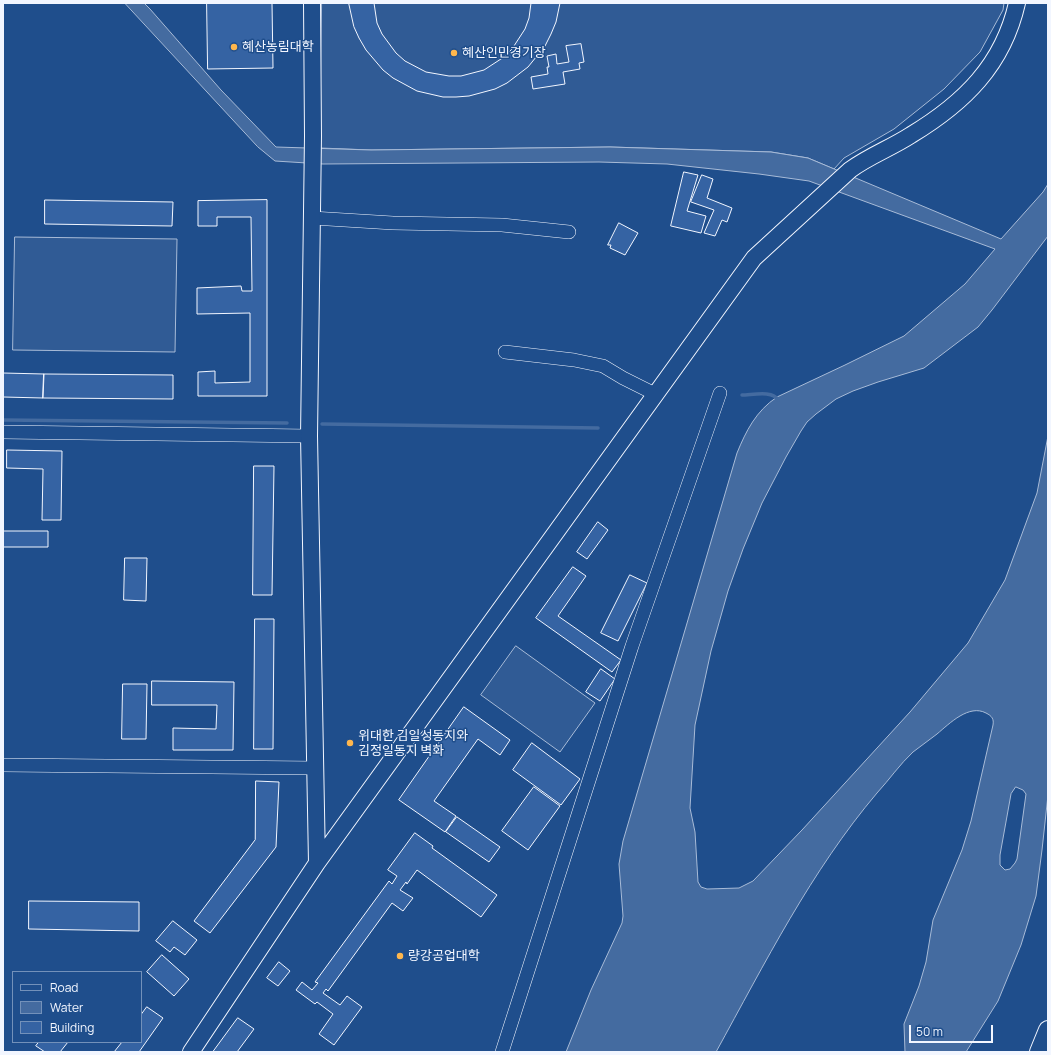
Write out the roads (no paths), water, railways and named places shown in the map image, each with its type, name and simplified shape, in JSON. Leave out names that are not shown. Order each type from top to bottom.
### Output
[{"type":"highway","points":[[1039,1052],[1048,1030]]},
{"type":"main road","points":[[312,3],[313,136],[309,436],[317,863]]},
{"type":"main road","points":[[191,1052],[317,863],[754,258],[850,170],[863,160],[911,136],[964,97],[979,81],[996,57],[1012,23],[1017,3]]},
{"type":"street","points":[[312,218],[393,223],[502,225],[570,232]]},
{"type":"street","points":[[505,352],[574,360],[603,366],[655,394]]},
{"type":"street","points":[[502,1052],[632,646],[720,393]]},
{"type":"street","points":[[3,432],[309,436]]},
{"type":"street","points":[[3,765],[315,768]]},
{"type":"water","points":[[125,3],[144,3],[221,90],[276,147],[371,150],[610,147],[771,152],[808,158],[1001,239],[1043,192],[1048,184],[1048,236],[978,327],[924,368],[878,382],[836,399],[807,422],[801,431],[762,503],[743,549],[728,591],[711,651],[695,725],[690,808],[695,832],[698,882],[701,887],[707,889],[739,888],[753,881],[802,830],[910,712],[968,643],[1005,580],[1037,493],[1048,436],[1048,795],[1036,896],[1021,945],[998,1001],[966,1052],[905,1052],[904,1024],[919,986],[926,962],[933,920],[962,850],[971,821],[993,723],[993,719],[990,715],[980,711],[973,711],[960,716],[913,752],[853,823],[831,854],[790,918],[716,1052],[566,1052],[591,990],[622,923],[623,916],[619,864],[623,841],[737,453],[748,429],[757,415],[777,397],[904,336],[965,284],[995,249],[809,181],[759,174],[667,164],[599,162],[323,164],[275,161],[258,147]],"holes":[[[1016,787],[1023,790],[1026,794],[1017,859],[1010,869],[1005,870],[1000,865],[1000,855],[1011,794]]]},
{"type":"waterway","points":[[742,395],[767,394],[772,395],[778,400]]},
{"type":"waterway","points":[[3,420],[287,423]]},
{"type":"waterway","points":[[322,424],[598,428]]},
{"type":"place","name":"혜산농림대학","points":[[234,47]]},
{"type":"place","name":"혜산인민경기장","points":[[454,53]]},
{"type":"place","name":"위대한 김일성동지와 김정일동지 벽화","points":[[350,743]]},
{"type":"place","name":"량강공업대학","points":[[400,956]]}]
